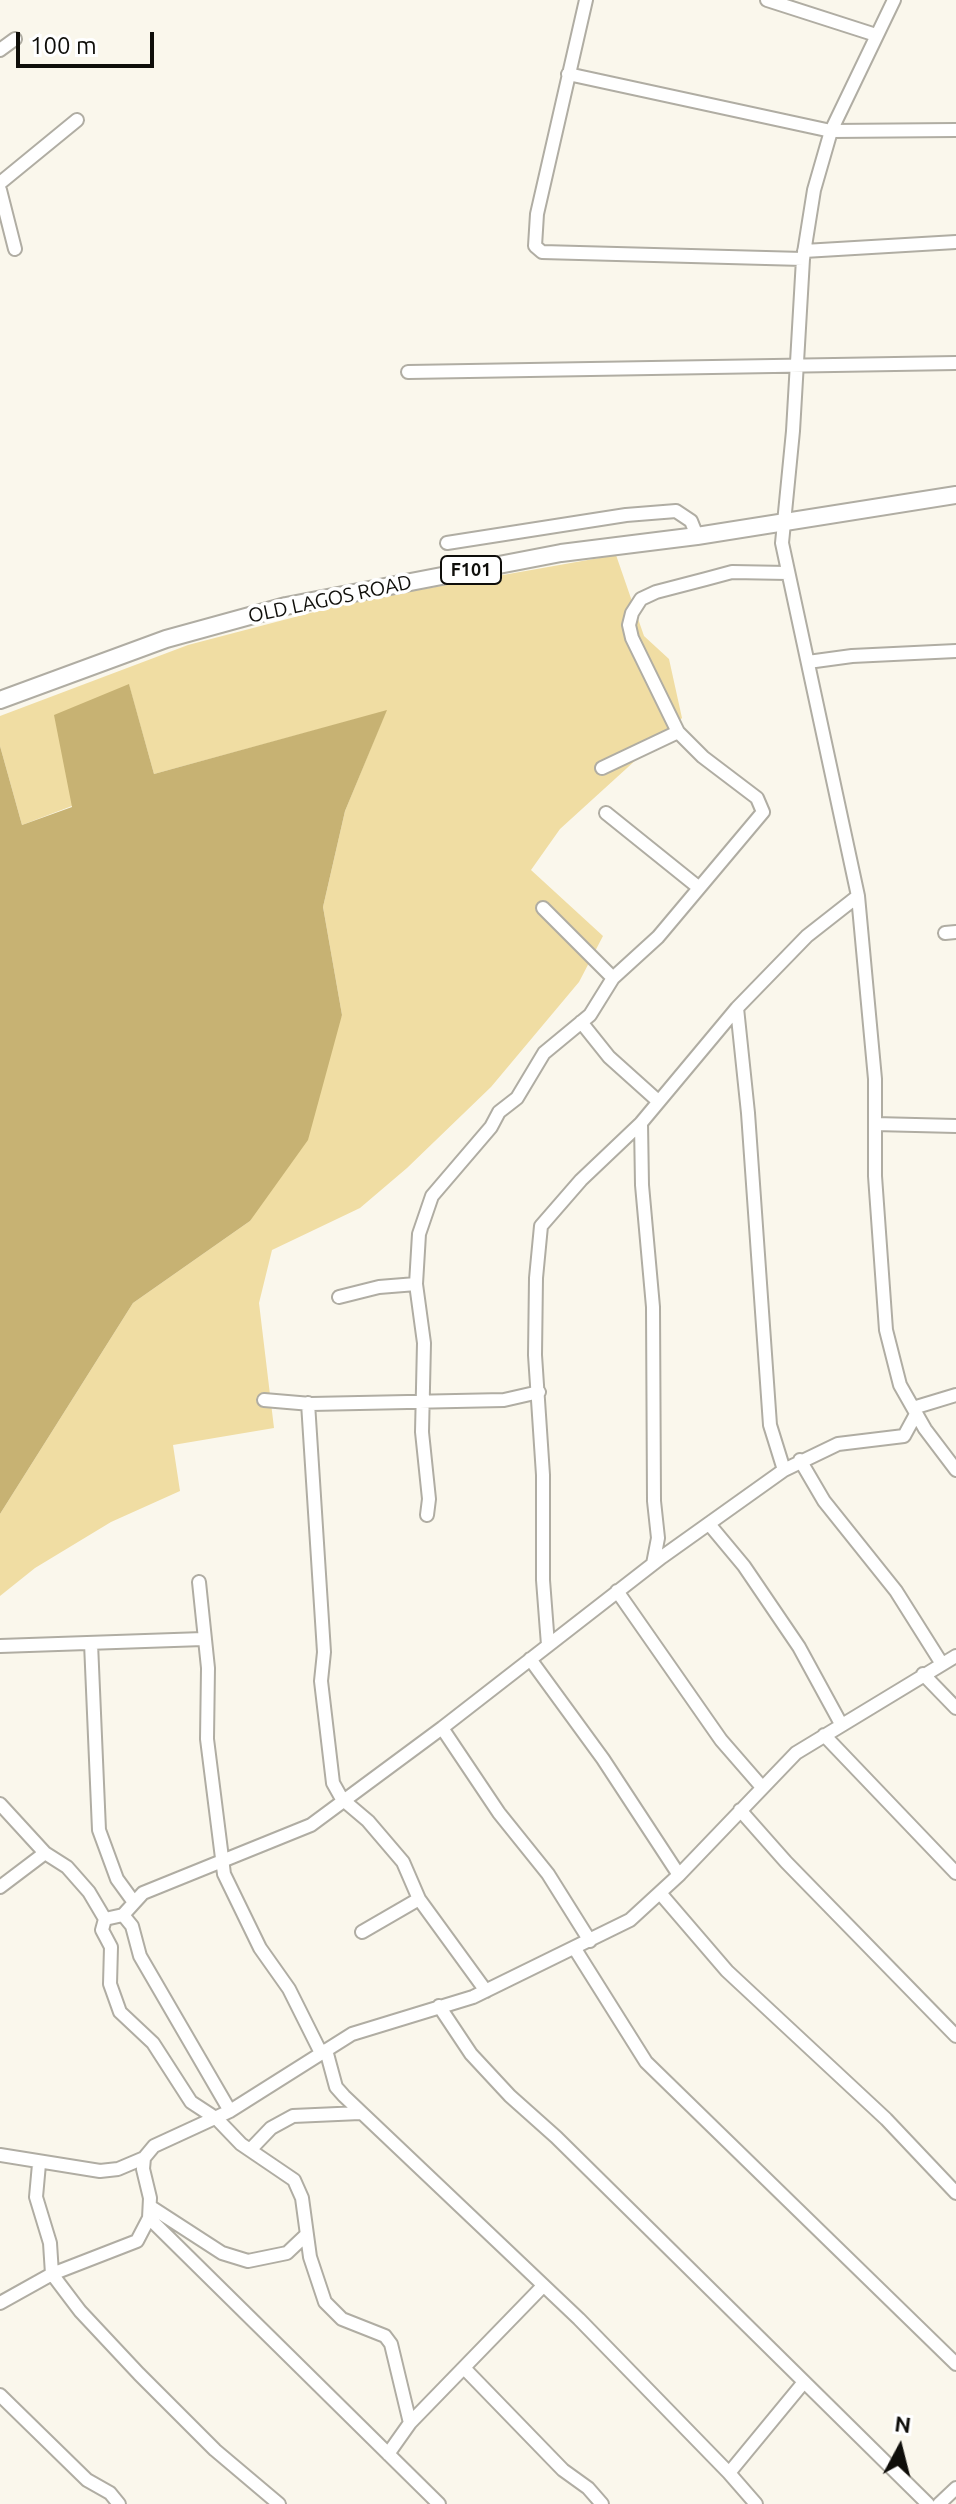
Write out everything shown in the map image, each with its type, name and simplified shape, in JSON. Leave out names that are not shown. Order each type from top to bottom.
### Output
[{"type":"main road","name":"OLD LAGOS ROAD","points":[[0,700],[152,644],[286,606],[561,553],[697,536],[956,495]]},
{"type":"street","points":[[586,0],[533,237],[535,246],[542,252],[803,255],[956,242]]},
{"type":"street","points":[[767,0],[876,35]]},
{"type":"street","points":[[894,0],[831,131],[814,190],[803,255],[782,543],[858,896],[868,987],[886,1330],[900,1385],[914,1411],[956,1470]]},
{"type":"street","points":[[0,50],[15,39]]},
{"type":"street","points":[[568,74],[831,131],[956,130]]},
{"type":"street","points":[[0,183],[77,120]]},
{"type":"street","points":[[0,190],[15,249]]},
{"type":"street","points":[[408,372],[956,363]]},
{"type":"street","points":[[447,543],[626,515],[668,512],[686,515],[697,536]]},
{"type":"street","points":[[427,1515],[429,1499],[422,1432],[424,1343],[416,1284],[419,1234],[432,1196],[491,1127],[499,1112],[517,1098],[544,1053],[597,1006],[613,978],[658,937],[698,887],[757,823],[763,806],[678,732],[632,638],[629,625],[641,599],[656,592],[732,572],[788,573]]},
{"type":"street","points":[[808,662],[852,656],[956,651]]},
{"type":"street","points":[[602,768],[678,732]]},
{"type":"street","points":[[606,813],[698,887]]},
{"type":"street","points":[[548,1645],[536,1278],[541,1226],[581,1180],[641,1123],[737,1008],[807,936],[858,896]]},
{"type":"street","points":[[543,908],[613,978]]},
{"type":"street","points":[[737,1008],[748,1113],[770,1425],[784,1470]]},
{"type":"street","points":[[581,1022],[609,1057],[658,1101]]},
{"type":"street","points":[[641,1123],[640,1151],[653,1307],[654,1501],[658,1538],[653,1564]]},
{"type":"street","points":[[875,1124],[956,1126]]},
{"type":"street","points":[[626,1139],[640,1151]]},
{"type":"street","points":[[339,1297],[379,1287],[416,1284]]},
{"type":"street","points":[[264,1400],[308,1403],[504,1400],[539,1392]]},
{"type":"street","points":[[105,1919],[123,1915],[143,1893],[311,1825],[342,1799],[442,1728],[617,1591],[784,1470],[838,1444],[904,1436],[914,1411],[956,1395]]},
{"type":"street","points":[[308,1403],[324,1652],[323,1698],[330,1732],[333,1783],[342,1799],[368,1821],[398,1856],[419,1899],[486,1991]]},
{"type":"street","points":[[800,1460],[824,1501],[896,1591],[942,1664]]},
{"type":"street","points":[[709,1524],[744,1566],[799,1647],[841,1724]]},
{"type":"street","points":[[658,1538],[672,1550]]},
{"type":"street","points":[[199,1582],[208,1668],[207,1739],[222,1862],[236,1903],[324,2051],[336,2087],[607,2346],[756,2504]]},
{"type":"street","points":[[617,1591],[721,1740],[761,1786]]},
{"type":"street","points":[[0,1646],[203,1639]]},
{"type":"street","points":[[91,1643],[99,1830],[117,1879],[133,1901]]},
{"type":"street","points":[[0,2155],[39,2164],[100,2171],[118,2169],[144,2158],[154,2146],[217,2119],[324,2051],[373,2025],[486,1991],[575,1949],[630,1920],[679,1875],[761,1786],[796,1753],[956,1656]]},
{"type":"street","points":[[530,1659],[603,1759],[679,1875]]},
{"type":"street","points":[[923,1674],[956,1708]]},
{"type":"street","points":[[442,1728],[499,1813],[548,1874],[590,1941]]},
{"type":"street","points":[[824,1735],[956,1873]]},
{"type":"street","points":[[0,1804],[45,1853],[67,1867],[89,1892],[105,1919],[102,1930],[111,1947],[110,1984],[120,2012],[153,2043],[185,2096],[217,2119],[250,2150],[294,2180],[299,2188],[306,2235],[318,2281],[333,2312],[385,2336],[391,2344],[410,2423]]},
{"type":"street","points":[[740,1810],[776,1852],[956,2036]]},
{"type":"street","points":[[0,1887],[45,1853]]},
{"type":"street","points":[[660,1893],[727,1971],[886,2119],[956,2193]]},
{"type":"street","points":[[362,1932],[419,1899]]},
{"type":"street","points":[[123,1915],[132,1926],[140,1956],[230,2111]]},
{"type":"street","points":[[575,1949],[646,2062],[956,2364]]},
{"type":"street","points":[[439,2006],[471,2054],[510,2096],[577,2157],[928,2504]]},
{"type":"street","points":[[250,2150],[271,2128],[293,2116],[360,2113]]},
{"type":"street","points":[[0,2303],[52,2274],[137,2241],[150,2212],[144,2158]]},
{"type":"street","points":[[39,2164],[36,2197],[50,2243],[52,2274],[80,2311],[172,2407],[215,2450],[279,2504]]},
{"type":"street","points":[[150,2212],[222,2253],[248,2261],[266,2260],[287,2253],[306,2235]]},
{"type":"street","points":[[150,2212],[208,2277],[439,2504]]},
{"type":"street","points":[[208,2277],[222,2253]]},
{"type":"street","points":[[388,2454],[410,2423],[543,2286]]},
{"type":"street","points":[[465,2369],[563,2470],[588,2488],[602,2504]]},
{"type":"street","points":[[729,2473],[804,2382]]},
{"type":"street","points":[[0,2395],[87,2480],[110,2493],[119,2504]]},
{"type":"street","points":[[939,2504],[956,2488]]},
{"type":"shaded area","points":[[616,555],[644,636],[669,659],[682,718],[560,829],[531,870],[603,936],[579,982],[491,1087],[407,1168],[360,1208],[272,1250],[259,1303],[274,1428],[173,1445],[180,1491],[111,1522],[35,1568],[0,1596],[0,1514],[133,1303],[250,1221],[342,1015],[323,907],[345,811],[386,711],[154,774],[129,685],[72,806],[22,825],[0,746],[0,716],[188,645],[356,601]]},
{"type":"shaded area","points":[[129,684],[154,774],[387,710],[345,811],[323,907],[342,1015],[308,1140],[250,1221],[133,1303],[0,1514],[0,746],[22,825],[72,807],[54,715]]}]
